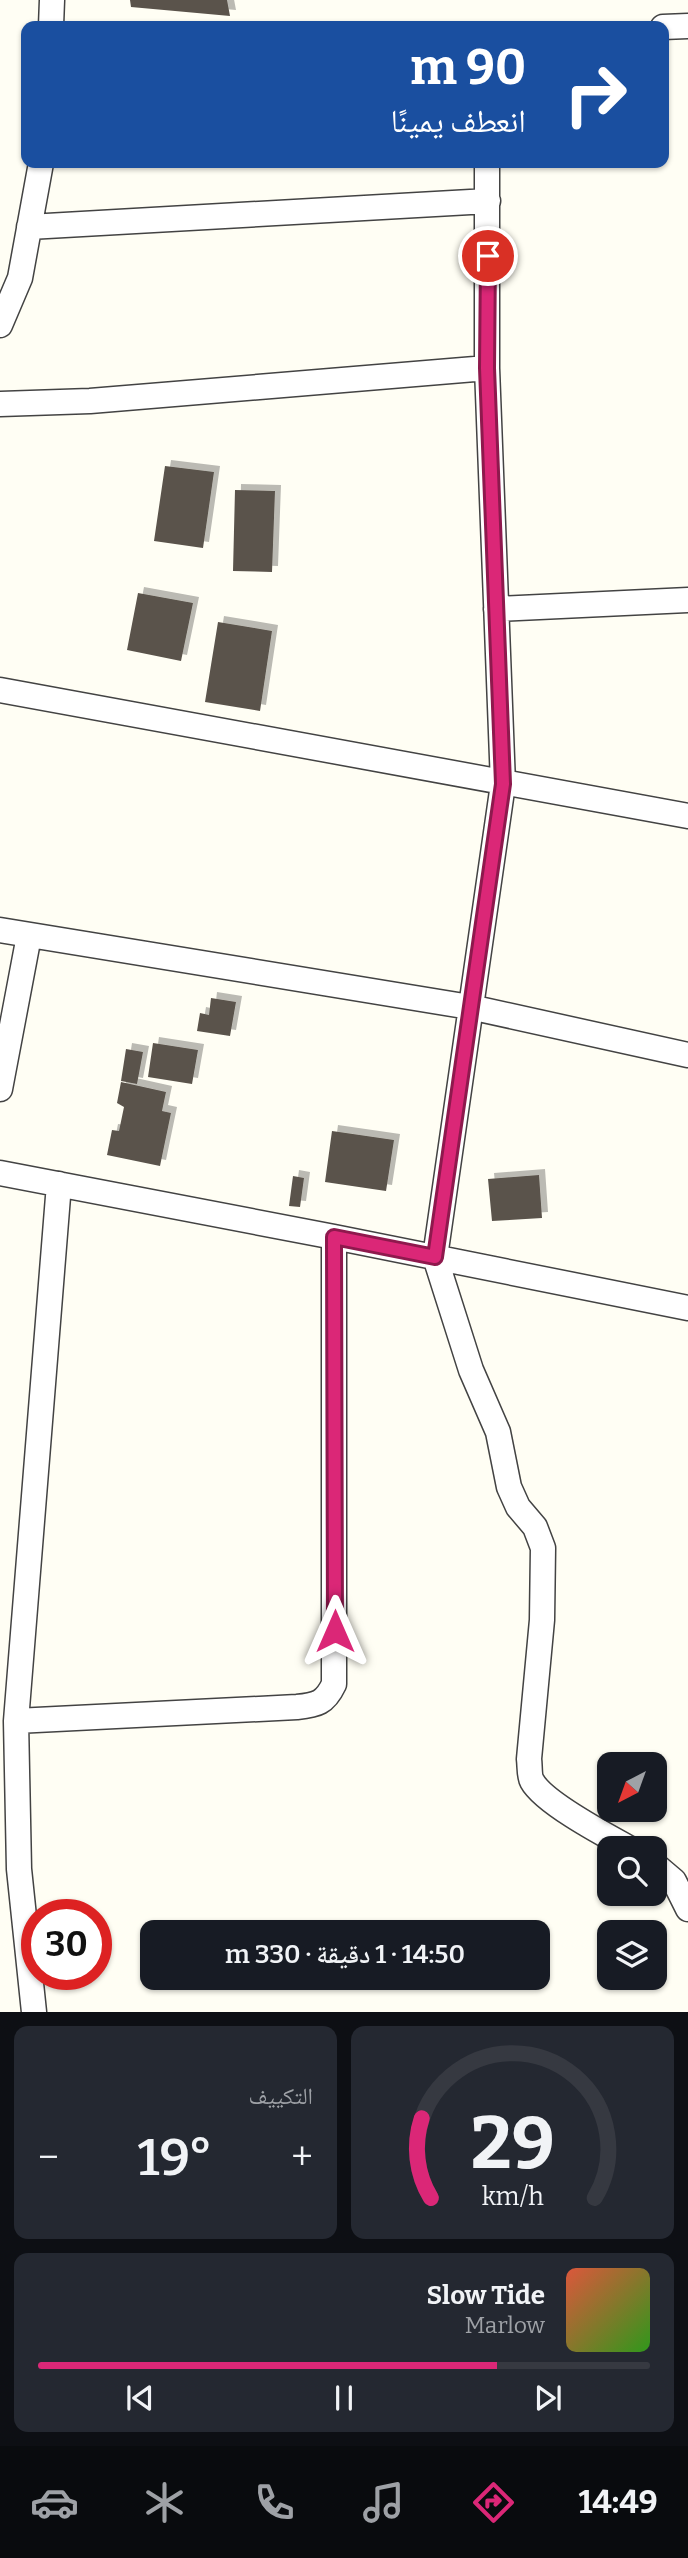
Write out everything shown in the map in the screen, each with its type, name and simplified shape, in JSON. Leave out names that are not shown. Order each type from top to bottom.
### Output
[{"type":"street","points":[[51,21],[52,0]]},
{"type":"street","points":[[669,27],[688,26]]},
{"type":"street","points":[[0,325],[20,278],[40,168]]},
{"type":"street","points":[[487,168],[487,368],[503,784],[435,1257],[471,1370],[498,1432],[509,1487],[518,1507],[535,1527],[543,1548],[542,1620],[529,1759],[532,1780],[544,1795],[607,1836]]},
{"type":"street","points":[[29,228],[488,201]]},
{"type":"street","points":[[0,404],[90,401],[487,368]]},
{"type":"street","points":[[496,609],[688,600]]},
{"type":"street","points":[[0,690],[688,816]]},
{"type":"street","points":[[0,930],[470,1007],[688,1055]]},
{"type":"street","points":[[0,1088],[28,941]]},
{"type":"street","points":[[0,1173],[688,1308]]},
{"type":"street","points":[[34,2012],[19,1869],[16,1721],[59,1184]]},
{"type":"street","points":[[16,1721],[297,1707],[318,1705],[328,1698],[334,1684],[334,1237]]},
{"type":"street","points":[[667,1875],[674,1881],[688,1909]]},
{"type":"building","points":[[130,0],[227,0],[230,16],[131,7]]},
{"type":"building","points":[[165,466],[214,472],[203,548],[154,541]]},
{"type":"building","points":[[235,490],[275,491],[272,572],[233,571]]},
{"type":"building","points":[[138,593],[193,603],[181,661],[127,650]]},
{"type":"building","points":[[218,622],[272,631],[260,711],[205,702]]},
{"type":"building","points":[[211,998],[236,1002],[230,1036],[197,1031],[200,1013],[209,1015]]},
{"type":"building","points":[[153,1043],[198,1050],[192,1084],[148,1077]]},
{"type":"building","points":[[126,1049],[143,1052],[137,1084],[121,1081]]},
{"type":"building","points":[[121,1082],[166,1092],[162,1111],[171,1113],[160,1166],[107,1155],[112,1130],[119,1131],[124,1107],[117,1103]]},
{"type":"building","points":[[332,1131],[394,1140],[386,1191],[325,1182]]},
{"type":"building","points":[[539,1175],[542,1218],[492,1221],[488,1179]]},
{"type":"building","points":[[293,1176],[304,1178],[300,1207],[289,1206]]},
{"type":"route","points":[[335,1631],[334,1237],[435,1257],[503,784],[487,368],[488,256]]}]
